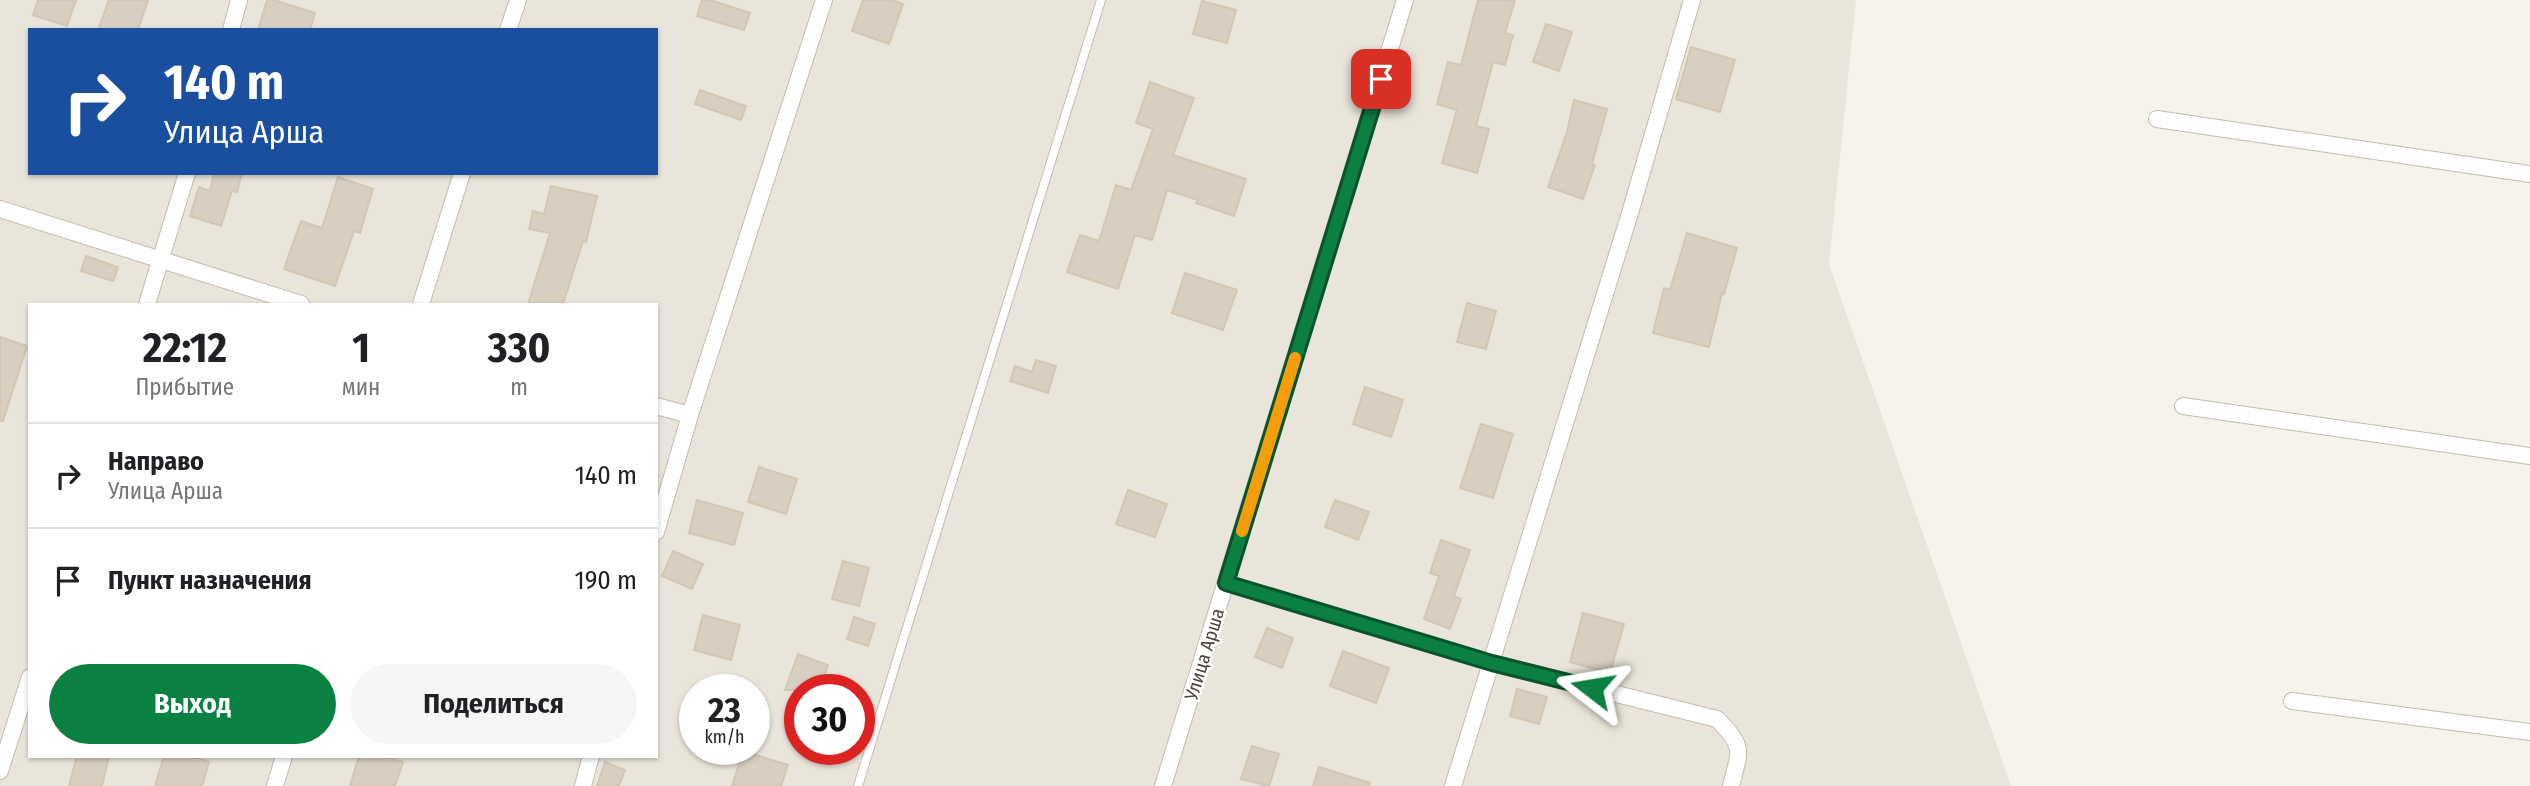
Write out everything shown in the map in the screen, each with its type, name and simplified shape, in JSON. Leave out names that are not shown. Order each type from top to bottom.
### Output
[{"type":"street","points":[[232,28],[240,0]]},
{"type":"street","points":[[509,28],[518,0]]},
{"type":"street","points":[[658,525],[690,415],[824,0]]},
{"type":"street","name":"Улица Арша","points":[[1163,786],[1405,0]]},
{"type":"street","points":[[1453,786],[1630,213],[1692,0]]},
{"type":"street","points":[[2157,119],[2530,174]]},
{"type":"street","points":[[147,303],[186,175]]},
{"type":"street","points":[[421,303],[462,175]]},
{"type":"street","points":[[0,209],[299,303]]},
{"type":"street","points":[[2183,406],[2530,456]]},
{"type":"street","points":[[658,407],[690,415]]},
{"type":"street","points":[[1226,583],[1492,663],[1717,719],[1734,735],[1740,751],[1731,786]]},
{"type":"street","points":[[0,771],[28,683]]},
{"type":"street","points":[[2292,701],[2530,732]]},
{"type":"street","points":[[275,786],[283,758]]},
{"type":"street","points":[[583,786],[590,758]]},
{"type":"lane","points":[[858,786],[1101,0]]},
{"type":"shaded area","points":[[0,0],[1856,0],[1829,264],[2011,786],[0,786]]},
{"type":"building","points":[[38,0],[76,0],[67,26],[33,15]]},
{"type":"building","points":[[109,0],[148,0],[139,28],[99,28]]},
{"type":"building","points":[[267,0],[315,13],[311,28],[259,28]]},
{"type":"building","points":[[702,0],[750,13],[744,30],[697,16]]},
{"type":"building","points":[[863,0],[892,0],[903,4],[889,44],[852,31]]},
{"type":"building","points":[[1478,0],[1515,0],[1505,33],[1513,35],[1505,65],[1493,62],[1476,126],[1489,129],[1477,173],[1442,163],[1457,110],[1437,104],[1448,62],[1461,65]]},
{"type":"building","points":[[1202,1],[1236,10],[1227,43],[1193,34]]},
{"type":"building","points":[[1546,24],[1572,32],[1559,71],[1533,62]]},
{"type":"building","points":[[1691,47],[1735,60],[1720,112],[1676,99]]},
{"type":"building","points":[[1150,82],[1194,98],[1173,155],[1246,179],[1234,216],[1167,190],[1152,240],[1135,235],[1118,289],[1067,272],[1080,235],[1099,241],[1116,185],[1131,190],[1153,129],[1136,123]]},
{"type":"building","points":[[700,90],[746,106],[741,120],[695,104]]},
{"type":"building","points":[[1574,100],[1607,109],[1592,164],[1595,165],[1583,199],[1548,187],[1567,132]]},
{"type":"building","points":[[214,175],[241,175],[237,192],[232,191],[221,226],[190,216],[199,187],[210,191]]},
{"type":"building","points":[[338,177],[373,189],[360,233],[354,231],[335,286],[284,269],[301,221],[322,228]]},
{"type":"building","points":[[551,186],[597,196],[586,242],[583,241],[563,303],[528,303],[550,233],[529,229],[533,211],[544,214]]},
{"type":"building","points":[[1687,233],[1737,248],[1724,294],[1722,293],[1709,347],[1653,333],[1664,288],[1670,290]]},
{"type":"building","points":[[86,256],[118,267],[113,281],[81,271]]},
{"type":"building","points":[[1185,273],[1237,290],[1223,330],[1172,313]]},
{"type":"building","points":[[1467,303],[1496,311],[1486,349],[1457,342]]},
{"type":"building","points":[[0,337],[27,346],[3,421],[0,421]]},
{"type":"building","points":[[1036,360],[1056,366],[1048,393],[1010,381],[1015,366],[1032,372]]},
{"type":"building","points":[[1365,387],[1403,400],[1391,437],[1353,424]]},
{"type":"building","points":[[1481,424],[1513,434],[1493,498],[1460,488]]},
{"type":"building","points":[[759,467],[797,479],[786,514],[748,502]]},
{"type":"building","points":[[1128,490],[1167,504],[1155,537],[1116,524]]},
{"type":"building","points":[[697,500],[743,513],[734,545],[689,533]]},
{"type":"building","points":[[1335,500],[1369,512],[1358,540],[1325,527]]},
{"type":"building","points":[[1441,540],[1470,550],[1454,596],[1461,599],[1450,629],[1424,619],[1439,576],[1430,573]]},
{"type":"building","points":[[673,551],[703,564],[692,589],[662,576]]},
{"type":"building","points":[[843,561],[869,568],[859,606],[832,599]]},
{"type":"building","points":[[1583,613],[1624,624],[1610,673],[1570,662]]},
{"type":"building","points":[[703,615],[740,625],[731,660],[694,650]]},
{"type":"building","points":[[854,617],[875,624],[868,646],[847,639]]},
{"type":"building","points":[[1267,628],[1293,638],[1282,668],[1255,657]]},
{"type":"building","points":[[1343,651],[1389,668],[1376,703],[1330,686]]},
{"type":"building","points":[[798,654],[828,665],[825,674],[791,674]]},
{"type":"building","points":[[1517,689],[1547,697],[1539,724],[1510,716]]},
{"type":"building","points":[[1252,746],[1279,754],[1269,786],[1241,779]]},
{"type":"building","points":[[76,758],[109,758],[102,786],[69,786]]},
{"type":"building","points":[[163,758],[196,758],[209,762],[202,786],[155,786]]},
{"type":"building","points":[[358,758],[389,758],[403,762],[395,786],[350,786]]},
{"type":"building","points":[[770,759],[788,765],[781,786],[732,786],[739,765],[770,765]]},
{"type":"building","points":[[605,762],[625,770],[619,786],[597,786]]},
{"type":"building","points":[[1319,767],[1370,783],[1369,786],[1313,786]]},
{"type":"slow traffic","points":[[1242,531],[1295,358]]},
{"type":"route","points":[[1381,79],[1226,583],[1492,663],[1592,688]]}]
